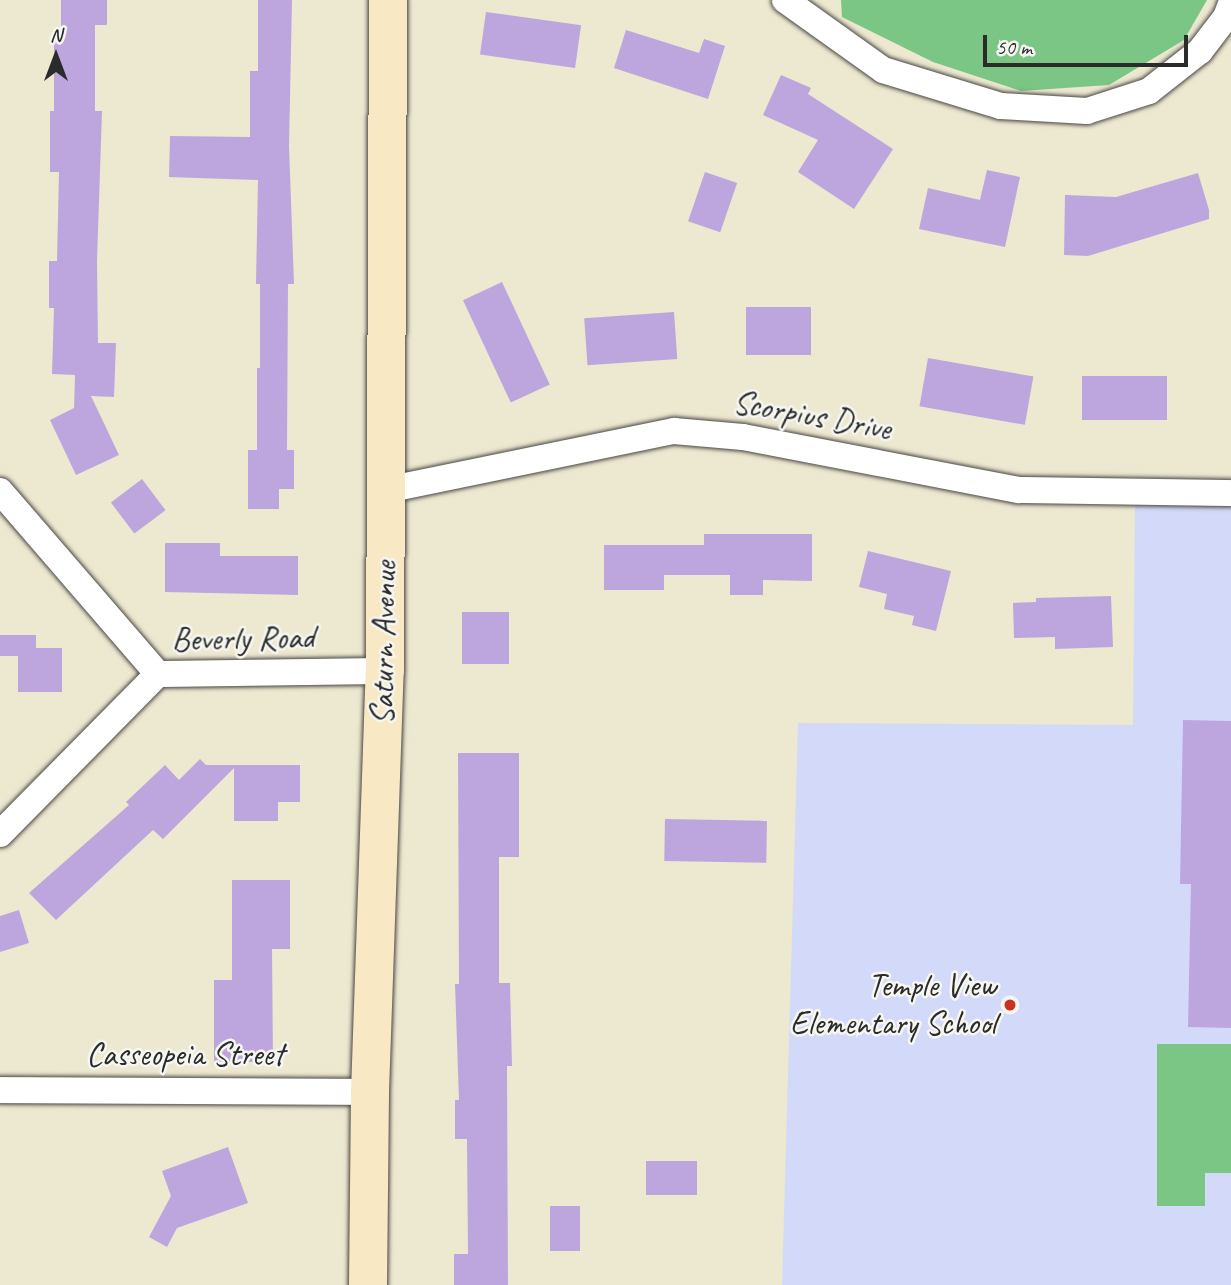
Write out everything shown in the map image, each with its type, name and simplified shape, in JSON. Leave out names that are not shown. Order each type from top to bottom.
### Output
[{"type":"street","name":"Saturn Avenue","points":[[368,1285],[370,1092],[385,671],[388,0]]},
{"type":"street","points":[[785,0],[883,70],[1001,106],[1087,111],[1149,91],[1200,51],[1226,17],[1231,4]]},
{"type":"street","name":"Scorpius Drive","points":[[386,490],[674,431],[743,437],[1019,490],[1231,494]]},
{"type":"street","points":[[0,491],[158,674]]},
{"type":"street","name":"Beverly Road","points":[[0,834],[158,674],[385,671]]},
{"type":"street","name":"Casseopeia Street","points":[[0,1090],[137,1088],[370,1092]]},
{"type":"shaded area","name":"Temple View Elementary School","points":[[1135,493],[1231,494],[1231,1285],[782,1285],[798,723],[1133,725]]},
{"type":"green space","points":[[841,0],[1207,0],[1184,40],[1109,85],[1021,91],[933,62],[842,17]]},
{"type":"green space","points":[[1157,1044],[1231,1044],[1231,1173],[1205,1173],[1205,1206],[1157,1206]]},
{"type":"building","points":[[61,0],[107,0],[107,25],[95,25],[95,111],[102,111],[97,261],[98,343],[116,343],[114,397],[91,396],[119,455],[76,475],[50,420],[74,408],[75,375],[52,374],[54,308],[49,308],[49,261],[57,261],[59,172],[50,172],[50,111],[54,111],[54,38],[61,38]]},
{"type":"building","points":[[258,0],[292,0],[289,146],[294,284],[288,284],[287,450],[294,450],[294,489],[279,489],[279,509],[248,509],[248,450],[257,450],[257,368],[260,368],[260,284],[256,284],[258,180],[169,177],[170,136],[250,137],[250,71],[258,71]]},
{"type":"building","points":[[486,12],[581,25],[575,68],[480,55]]},
{"type":"building","points":[[626,30],[699,53],[704,39],[725,46],[708,99],[614,68]]},
{"type":"building","points":[[781,75],[811,88],[808,94],[893,149],[854,209],[798,172],[818,140],[763,115]]},
{"type":"building","points":[[987,170],[1020,177],[1005,247],[919,229],[928,188],[980,200]]},
{"type":"building","points":[[705,172],[737,183],[720,232],[688,221]]},
{"type":"building","points":[[1198,173],[1209,219],[1088,256],[1064,255],[1065,195],[1116,197]]},
{"type":"building","points":[[502,282],[550,384],[511,403],[463,300]]},
{"type":"building","points":[[746,307],[811,307],[811,355],[746,355]]},
{"type":"building","points":[[674,312],[677,359],[587,365],[584,318]]},
{"type":"building","points":[[928,358],[1033,377],[1025,425],[919,406]]},
{"type":"building","points":[[1082,376],[1167,376],[1167,420],[1082,420]]},
{"type":"building","points":[[142,479],[165,510],[134,534],[111,502]]},
{"type":"building","points":[[704,534],[812,534],[812,581],[763,580],[763,595],[730,595],[730,575],[664,575],[664,590],[604,590],[604,545],[704,545]]},
{"type":"building","points":[[165,543],[220,543],[220,556],[298,556],[298,595],[165,592]]},
{"type":"building","points":[[868,551],[951,571],[936,631],[912,625],[914,616],[884,609],[887,594],[859,587]]},
{"type":"building","points":[[1111,596],[1113,647],[1055,649],[1055,637],[1014,638],[1013,603],[1036,602],[1036,598]]},
{"type":"building","points":[[462,612],[509,612],[509,664],[462,664]]},
{"type":"building","points":[[0,635],[36,635],[36,648],[62,648],[62,692],[18,692],[18,656],[0,656]]},
{"type":"building","points":[[1183,720],[1231,721],[1231,1028],[1188,1027],[1191,884],[1180,884]]},
{"type":"building","points":[[458,753],[519,753],[519,857],[499,857],[499,983],[510,983],[512,1066],[507,1066],[508,1285],[454,1285],[454,1254],[468,1254],[467,1139],[455,1139],[455,1100],[459,1100],[455,984],[459,984]]},
{"type":"building","points":[[200,759],[206,765],[300,765],[300,802],[278,802],[278,821],[234,821],[234,768],[163,839],[153,830],[56,920],[29,893],[129,805],[126,802],[165,765],[179,780]]},
{"type":"building","points":[[665,819],[767,821],[766,863],[664,861]]},
{"type":"building","points":[[232,880],[290,880],[290,949],[272,949],[273,1062],[214,1062],[214,980],[232,980]]},
{"type":"building","points":[[19,910],[29,943],[0,952],[0,916]]},
{"type":"building","points":[[228,1147],[248,1203],[177,1228],[167,1247],[149,1237],[171,1196],[162,1171]]},
{"type":"building","points":[[646,1161],[697,1161],[697,1195],[646,1195]]},
{"type":"building","points":[[550,1206],[580,1206],[580,1251],[550,1251]]},
{"type":"place","name":"Temple View Elementary School","points":[[1010,1005]]}]
